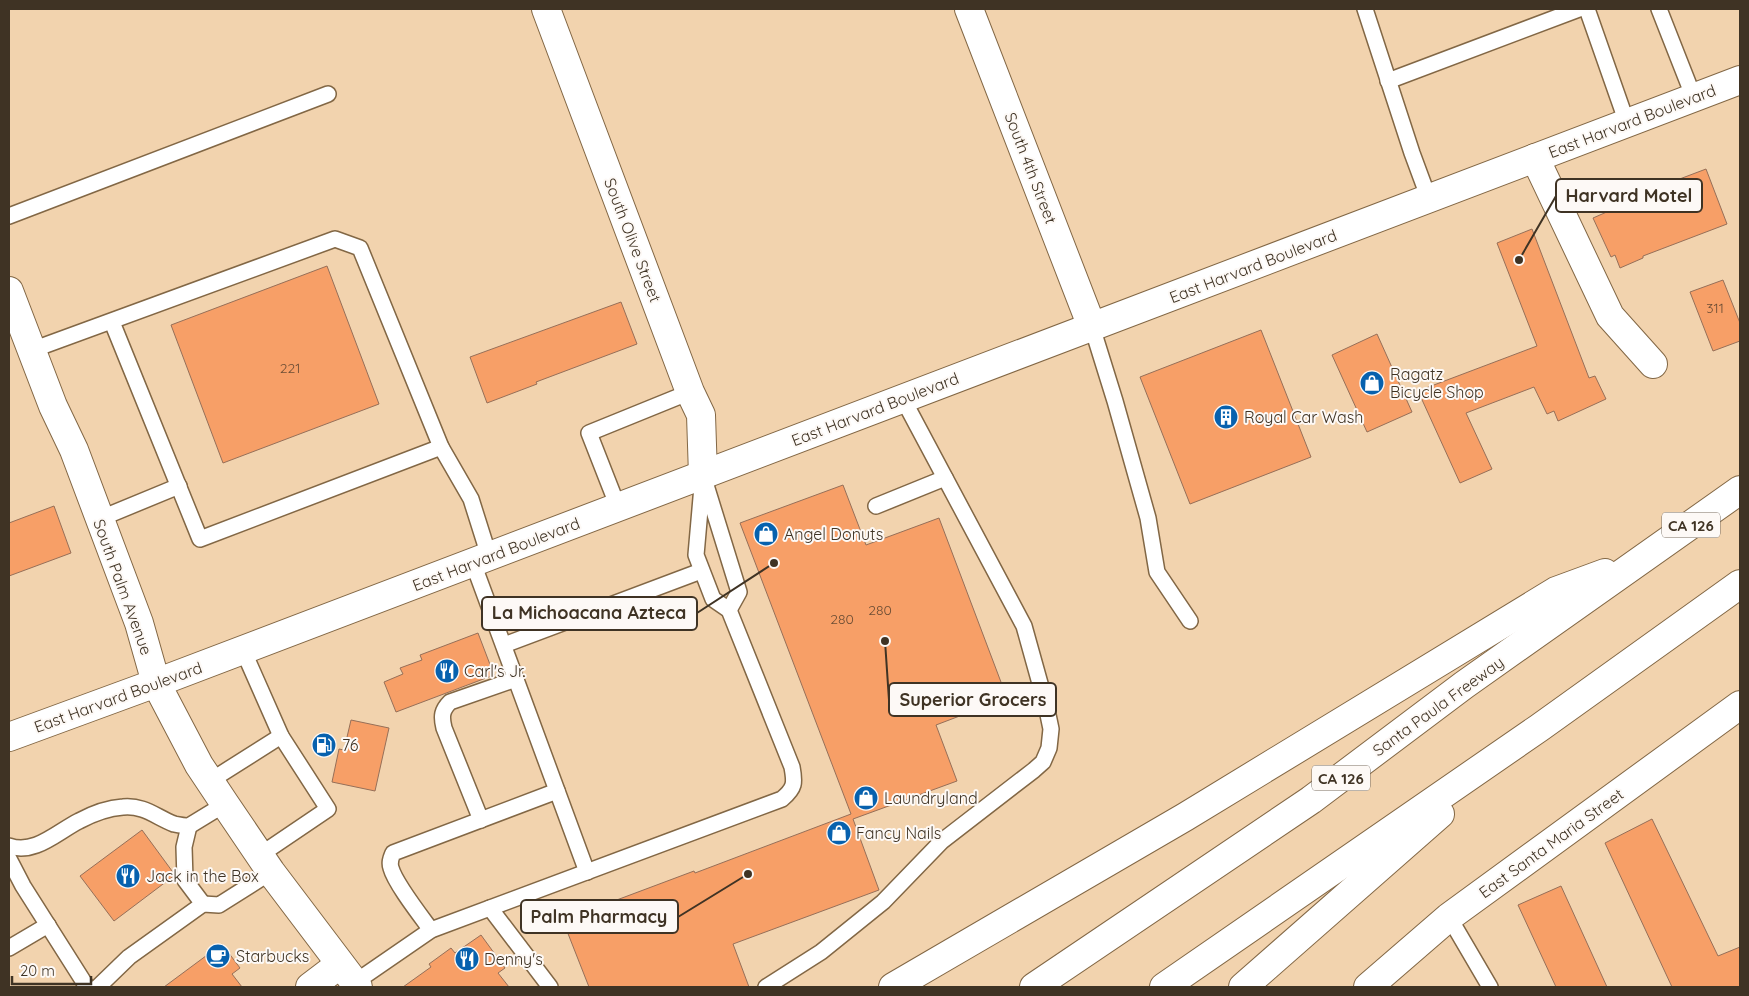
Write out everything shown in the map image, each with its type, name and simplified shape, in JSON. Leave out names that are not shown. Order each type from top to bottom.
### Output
[{"type":"main road","name":"South Olive Street","points":[[546,9],[690,392],[701,414],[703,474]]},
{"type":"main road","name":"South 4th Street","points":[[969,9],[1092,327]]},
{"type":"main road","name":"East Harvard Boulevard","points":[[9,737],[243,650],[1740,80]]},
{"type":"main road","points":[[1535,158],[1610,316],[1653,364]]},
{"type":"main road","name":"South Palm Avenue","points":[[9,291],[53,406],[74,450],[100,519],[139,623],[156,683],[210,781],[225,804],[265,864],[350,978]]},
{"type":"main road","name":"Santa Paula Freeway","points":[[1034,987],[1311,800],[1464,685],[1740,490]]},
{"type":"main road","points":[[893,987],[1185,817],[1556,591],[1641,560]]},
{"type":"main road","points":[[1164,987],[1539,728],[1740,584]]},
{"type":"main road","name":"East Santa Maria Street","points":[[1368,987],[1449,917],[1740,705]]},
{"type":"main road","points":[[1243,987],[1539,728]]},
{"type":"main road","points":[[310,987],[350,978]]},
{"type":"lane","points":[[1365,9],[1412,153],[1430,199]]},
{"type":"lane","points":[[1388,81],[1579,9]]},
{"type":"lane","points":[[1586,9],[1627,123]]},
{"type":"lane","points":[[1659,9],[1694,98]]},
{"type":"lane","points":[[9,216],[328,94]]},
{"type":"lane","points":[[32,350],[335,240],[360,248],[441,446],[471,499],[481,559],[504,645],[587,872]]},
{"type":"lane","points":[[112,322],[200,539],[441,446]]},
{"type":"lane","points":[[1092,327],[1115,400],[1148,518],[1157,572],[1190,621]]},
{"type":"lane","points":[[618,507],[589,433],[690,392]]},
{"type":"lane","points":[[766,987],[821,952],[883,902],[942,841],[1044,762],[1049,748],[1051,729],[1048,713],[1024,626],[903,399]]},
{"type":"lane","points":[[350,978],[431,930],[782,799],[791,791],[794,780],[792,767],[729,610],[714,599],[696,555],[703,474]]},
{"type":"lane","points":[[703,474],[739,592],[729,610]]},
{"type":"lane","points":[[876,506],[946,478]]},
{"type":"lane","points":[[100,519],[179,486]]},
{"type":"lane","points":[[504,645],[702,571]]},
{"type":"lane","points":[[98,987],[129,957],[203,904],[218,905],[328,809],[281,736],[243,650]]},
{"type":"lane","points":[[481,820],[444,728],[442,713],[450,702],[516,678]]},
{"type":"lane","points":[[210,781],[281,736]]},
{"type":"lane","points":[[431,930],[391,868],[390,861],[393,853],[557,791]]},
{"type":"lane","points":[[9,846],[16,848],[38,845],[80,820],[104,811],[124,807],[148,810],[174,824],[189,826],[225,804]]},
{"type":"lane","points":[[189,826],[184,847],[185,880],[203,904]]},
{"type":"lane","points":[[9,859],[23,886],[87,987]]},
{"type":"lane","points":[[490,908],[550,987]]},
{"type":"lane","points":[[1449,917],[1490,987]]},
{"type":"lane","points":[[9,948],[48,924]]},
{"type":"building","points":[[1706,169],[1727,224],[1643,256],[1643,258],[1620,268],[1615,255],[1611,257],[1593,218],[1641,197],[1640,194]]},
{"type":"building","points":[[1532,229],[1589,378],[1595,376],[1606,399],[1558,421],[1554,411],[1547,414],[1534,387],[1466,413],[1492,469],[1460,483],[1418,391],[1537,346],[1497,243]]},
{"type":"building","points":[[327,266],[379,404],[223,463],[171,325]]},
{"type":"building","points":[[1723,280],[1740,323],[1740,341],[1713,351],[1690,292]]},
{"type":"building","points":[[621,302],[637,344],[536,382],[537,384],[487,403],[470,357]]},
{"type":"building","name":"Royal Car Wash","points":[[1261,330],[1311,457],[1190,504],[1140,377]]},
{"type":"building","name":"Ragatz Bicycle Shop","points":[[1377,334],[1412,412],[1367,432],[1332,355]]},
{"type":"building","points":[[843,485],[866,545],[939,518],[1007,698],[936,725],[957,781],[853,819],[879,890],[733,944],[749,987],[589,987],[565,926],[576,921],[574,916],[851,814],[740,523]]},
{"type":"building","points":[[54,506],[71,553],[9,576],[9,523]]},
{"type":"building","name":"Carl's Jr.","points":[[478,633],[494,675],[396,712],[384,682],[403,674],[400,668],[422,660],[420,655]]},
{"type":"building","points":[[351,720],[389,728],[375,791],[332,782],[339,749],[344,750]]},
{"type":"building","points":[[1652,819],[1718,956],[1740,947],[1740,987],[1672,987],[1605,843]]},
{"type":"building","name":"Jack in the Box","points":[[142,830],[175,875],[114,921],[80,876]]},
{"type":"building","points":[[1561,886],[1607,987],[1556,987],[1518,905]]},
{"type":"building","name":"Denny's","points":[[481,935],[505,968],[498,973],[509,987],[403,987],[431,967],[429,964],[451,948],[455,953]]},
{"type":"building","name":"Starbucks","points":[[222,944],[240,968],[232,974],[242,987],[164,987]]},
{"type":"place","name":"Harvard Motel","points":[[1519,260]]},
{"type":"place","name":"Ragatz Bicycle Shop","points":[[1372,383]]},
{"type":"place","name":"Royal Car Wash","points":[[1226,417]]},
{"type":"place","name":"Angel Donuts","points":[[766,534]]},
{"type":"place","name":"La Michoacana Azteca","points":[[774,563]]},
{"type":"place","name":"Superior Grocers","points":[[885,641]]},
{"type":"place","name":"Carl's Jr.","points":[[447,671]]},
{"type":"place","name":"76","points":[[324,745]]},
{"type":"place","name":"Laundryland","points":[[866,798]]},
{"type":"place","name":"Fancy Nails","points":[[839,833]]},
{"type":"place","name":"Palm Pharmacy","points":[[748,874]]},
{"type":"place","name":"Jack in the Box","points":[[128,876]]},
{"type":"place","name":"Starbucks","points":[[218,956]]},
{"type":"place","name":"Denny's","points":[[467,959]]}]
